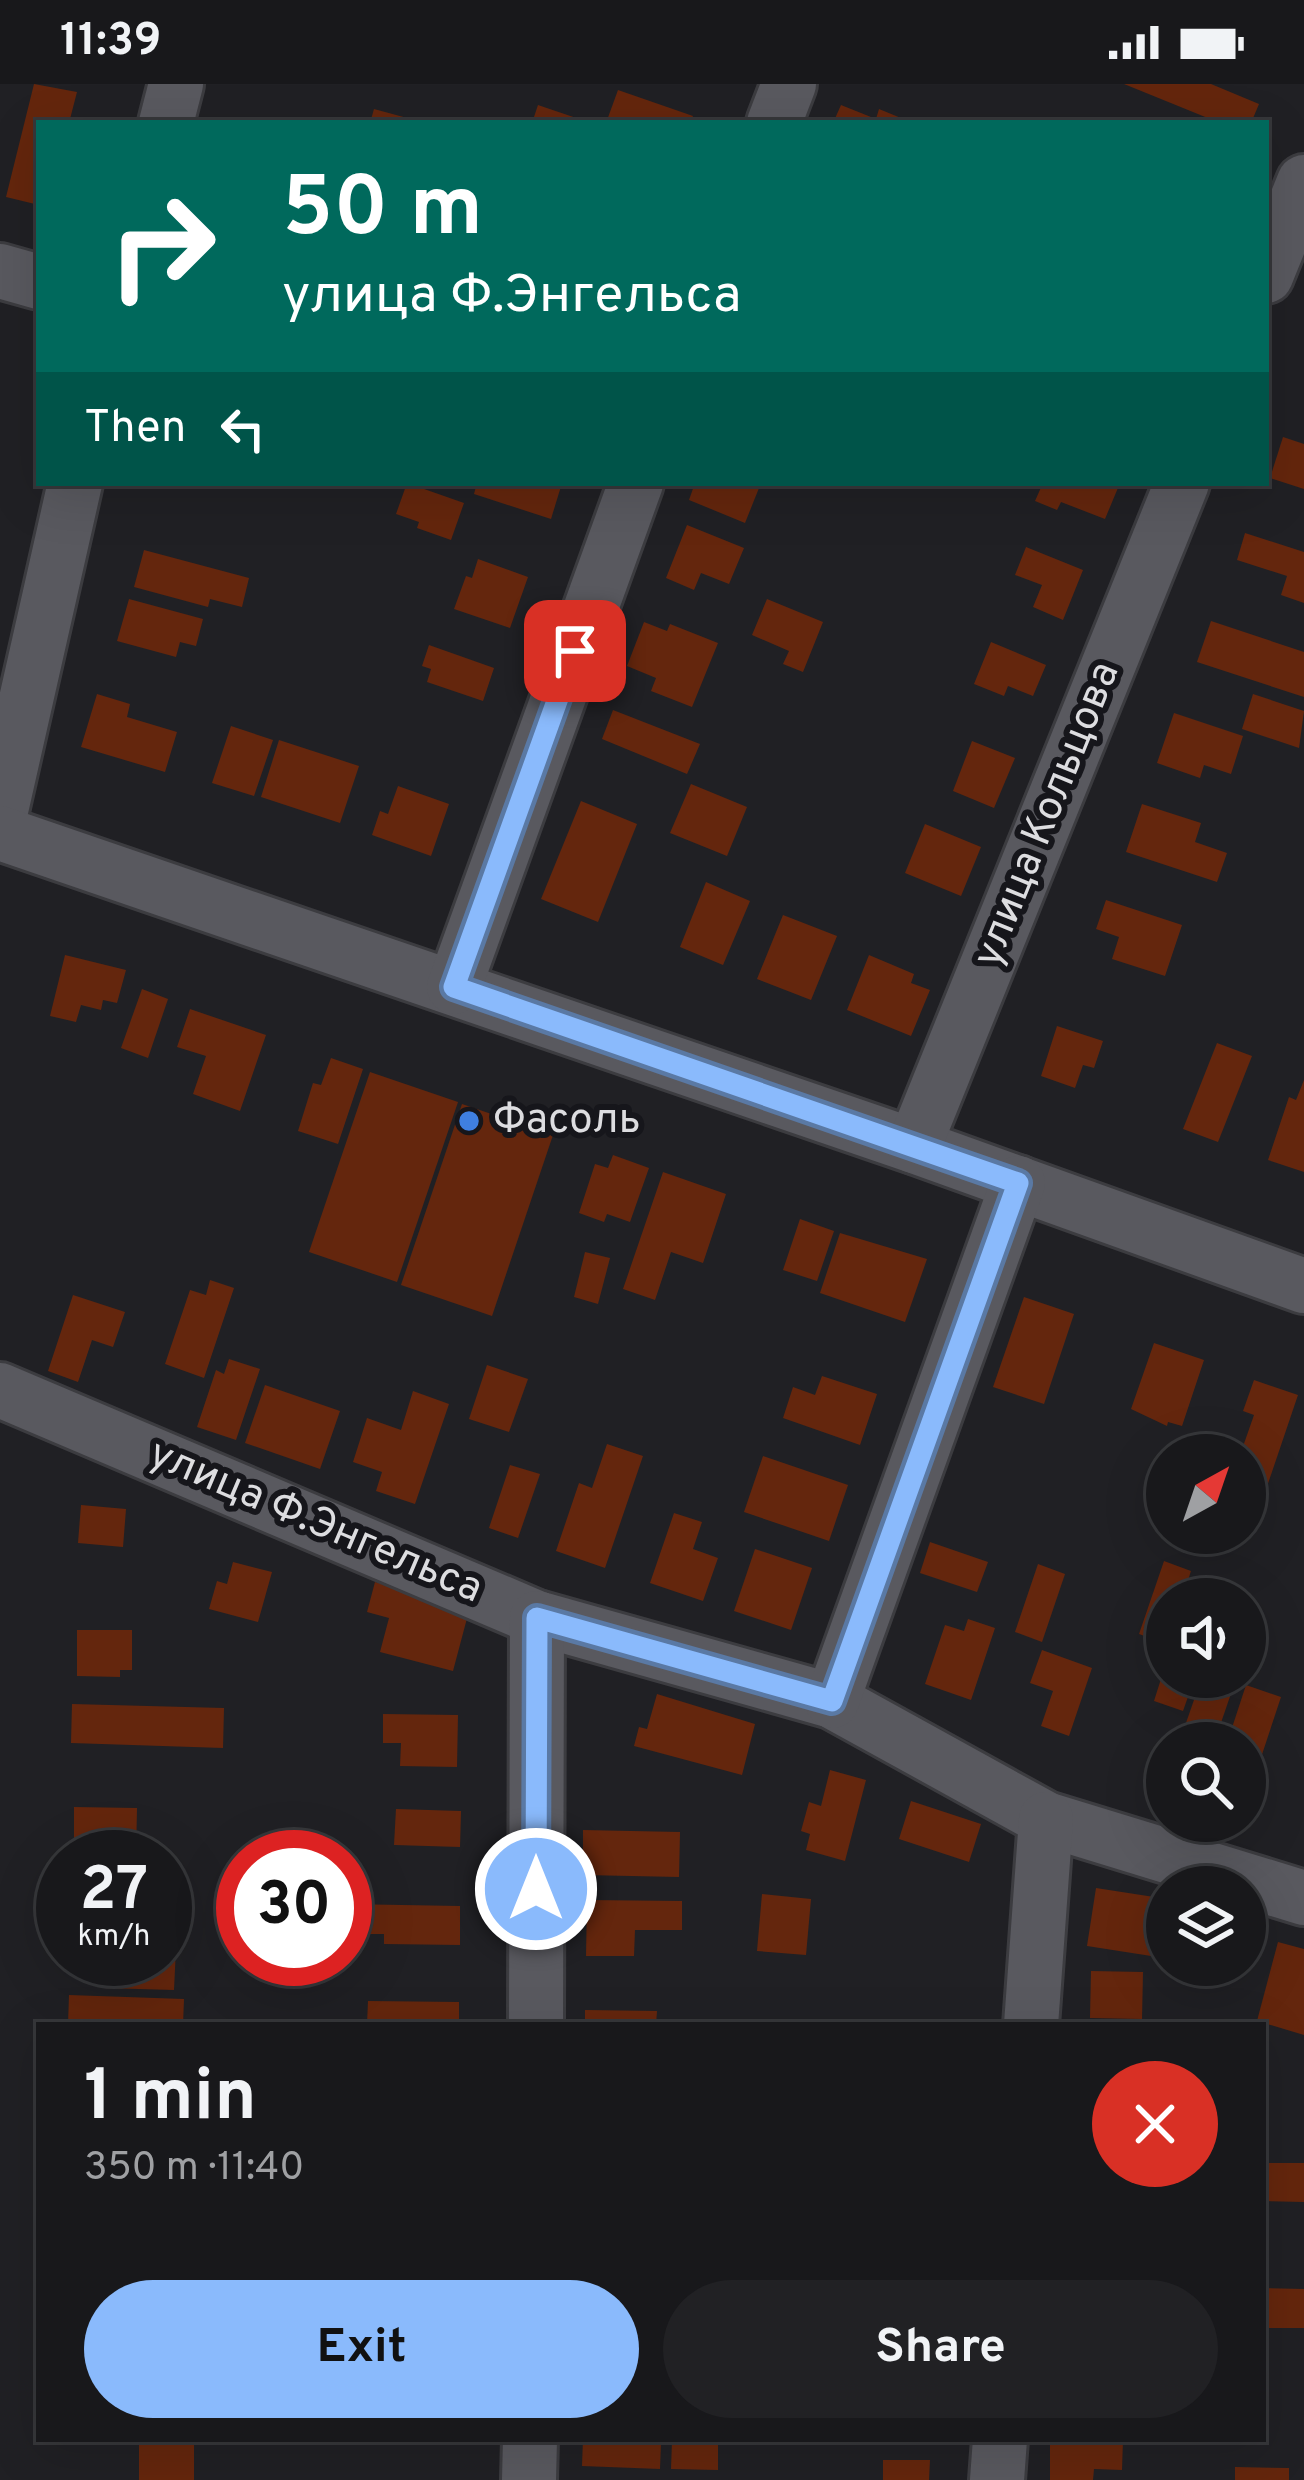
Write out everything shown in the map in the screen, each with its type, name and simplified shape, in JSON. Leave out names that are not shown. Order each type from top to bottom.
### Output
[{"type":"street","points":[[167,120],[176,84]]},
{"type":"street","points":[[775,120],[789,84]]},
{"type":"street","points":[[1269,269],[1304,182]]},
{"type":"street","points":[[0,271],[36,281]]},
{"type":"street","points":[[0,815],[74,486]]},
{"type":"street","points":[[454,987],[635,486]]},
{"type":"street","name":"улица Кольцова","points":[[914,1146],[1181,486]]},
{"type":"street","points":[[0,833],[914,1146],[1304,1286]]},
{"type":"street","points":[[832,1701],[1018,1183]]},
{"type":"street","name":"улица Ф.Энгельса","points":[[0,1390],[537,1618],[832,1701],[1046,1819],[1304,1898]]},
{"type":"street","points":[[536,2022],[537,1618]]},
{"type":"street","points":[[1031,2022],[1046,1819]]},
{"type":"street","points":[[530,2442],[530,2480]]},
{"type":"street","points":[[997,2480],[1000,2442]]},
{"type":"building","points":[[34,84],[77,92],[70,120],[36,120],[36,204],[6,197]]},
{"type":"building","points":[[1124,84],[1211,84],[1259,104],[1252,120],[1213,120]]},
{"type":"building","points":[[618,90],[693,116],[691,120],[607,120]]},
{"type":"building","points":[[538,105],[582,120],[533,120]]},
{"type":"building","points":[[841,105],[876,119],[879,109],[901,118],[900,120],[834,120]]},
{"type":"building","points":[[374,109],[415,120],[371,120]]},
{"type":"building","points":[[1283,437],[1304,444],[1304,489],[1270,478]]},
{"type":"building","points":[[406,486],[464,503],[451,540],[417,528],[419,522],[396,514]]},
{"type":"building","points":[[476,486],[561,486],[551,519],[474,494]]},
{"type":"building","points":[[694,486],[760,486],[745,523],[689,500]]},
{"type":"building","points":[[1042,486],[1119,486],[1105,519],[1061,502],[1057,510],[1035,501]]},
{"type":"building","points":[[687,525],[744,548],[729,584],[701,573],[694,590],[666,578]]},
{"type":"building","points":[[1245,533],[1304,552],[1304,603],[1281,595],[1287,576],[1237,560]]},
{"type":"building","points":[[1026,547],[1083,570],[1063,620],[1033,607],[1042,585],[1015,575]]},
{"type":"building","points":[[144,550],[249,578],[242,607],[210,599],[208,607],[134,587]]},
{"type":"building","points":[[478,559],[528,577],[510,628],[454,609]]},
{"type":"building","points":[[129,599],[203,619],[196,646],[180,642],[176,657],[117,641]]},
{"type":"building","points":[[767,599],[823,622],[803,672],[783,664],[789,651],[752,635]]},
{"type":"building","points":[[1211,621],[1304,652],[1304,697],[1197,662]]},
{"type":"building","points":[[644,622],[667,631],[670,624],[718,643],[692,707],[651,691],[656,678],[627,666]]},
{"type":"building","points":[[991,642],[1046,665],[1033,696],[1008,686],[1004,696],[974,684]]},
{"type":"building","points":[[429,645],[494,668],[483,701],[427,682],[431,669],[422,666]]},
{"type":"building","points":[[97,694],[130,704],[127,717],[177,732],[165,772],[81,747]]},
{"type":"building","points":[[1253,694],[1304,711],[1299,748],[1242,729]]},
{"type":"building","points":[[613,710],[700,744],[687,774],[602,739]]},
{"type":"building","points":[[1174,713],[1243,736],[1231,774],[1204,765],[1200,778],[1157,763]]},
{"type":"building","points":[[231,726],[273,740],[254,796],[212,783]]},
{"type":"building","points":[[279,740],[359,766],[340,823],[261,797]]},
{"type":"building","points":[[972,741],[1015,758],[994,808],[953,791]]},
{"type":"building","points":[[691,784],[747,807],[727,856],[670,833]]},
{"type":"building","points":[[398,786],[449,804],[431,856],[372,835],[380,811],[388,814]]},
{"type":"building","points":[[581,801],[637,824],[598,922],[541,899]]},
{"type":"building","points":[[1142,804],[1201,823],[1195,842],[1227,853],[1217,882],[1126,852]]},
{"type":"building","points":[[925,824],[981,847],[961,896],[905,873]]},
{"type":"building","points":[[706,882],[750,901],[723,965],[680,947]]},
{"type":"building","points":[[1106,900],[1182,925],[1165,976],[1112,959],[1119,937],[1096,929]]},
{"type":"building","points":[[783,915],[837,936],[811,1000],[757,979]]},
{"type":"building","points":[[65,955],[126,970],[117,1003],[103,1000],[101,1010],[81,1005],[76,1022],[50,1016]]},
{"type":"building","points":[[869,955],[914,974],[911,983],[930,990],[911,1036],[847,1010]]},
{"type":"building","points":[[142,989],[168,999],[148,1058],[121,1048]]},
{"type":"building","points":[[190,1009],[266,1035],[240,1111],[193,1094],[206,1056],[177,1047]]},
{"type":"building","points":[[1057,1026],[1103,1041],[1094,1068],[1083,1065],[1075,1088],[1041,1076]]},
{"type":"building","points":[[1217,1043],[1252,1056],[1218,1142],[1183,1129]]},
{"type":"building","points":[[331,1058],[363,1069],[338,1144],[298,1131],[313,1083],[321,1085]]},
{"type":"building","points":[[370,1072],[458,1102],[397,1282],[309,1252]]},
{"type":"building","points":[[1304,1080],[1304,1172],[1268,1160],[1289,1097],[1296,1100]]},
{"type":"building","points":[[462,1104],[553,1135],[492,1316],[401,1285]]},
{"type":"building","points":[[613,1155],[649,1168],[630,1222],[607,1214],[604,1222],[579,1213],[595,1164],[608,1168]]},
{"type":"building","points":[[663,1172],[726,1194],[703,1263],[671,1252],[655,1300],[623,1289]]},
{"type":"building","points":[[800,1219],[834,1231],[817,1281],[783,1270]]},
{"type":"building","points":[[840,1233],[927,1259],[905,1322],[820,1293]]},
{"type":"building","points":[[585,1252],[610,1258],[598,1304],[574,1297]]},
{"type":"building","points":[[210,1280],[234,1288],[204,1378],[165,1364],[190,1290],[206,1295]]},
{"type":"building","points":[[73,1295],[125,1312],[113,1347],[92,1340],[78,1382],[48,1371]]},
{"type":"building","points":[[1024,1297],[1074,1314],[1044,1404],[993,1387]]},
{"type":"building","points":[[1154,1343],[1204,1360],[1182,1426],[1168,1422],[1167,1426],[1131,1409]]},
{"type":"building","points":[[229,1359],[260,1369],[236,1440],[197,1427],[216,1370],[224,1374]]},
{"type":"building","points":[[487,1365],[528,1379],[509,1432],[469,1419]]},
{"type":"building","points":[[822,1376],[877,1394],[860,1445],[783,1418],[793,1387],[815,1395]]},
{"type":"building","points":[[1254,1380],[1298,1395],[1266,1489],[1266,1434],[1247,1434],[1254,1415],[1243,1411]]},
{"type":"building","points":[[265,1385],[340,1411],[320,1469],[245,1443]]},
{"type":"building","points":[[413,1391],[449,1404],[415,1504],[376,1491],[382,1472],[353,1462],[367,1418],[401,1430]]},
{"type":"building","points":[[607,1444],[643,1456],[605,1568],[556,1551],[579,1483],[592,1488]]},
{"type":"building","points":[[763,1456],[848,1485],[829,1541],[744,1512]]},
{"type":"building","points":[[510,1465],[540,1474],[518,1538],[489,1528]]},
{"type":"building","points":[[81,1505],[126,1509],[123,1547],[78,1543]]},
{"type":"building","points":[[674,1513],[702,1522],[693,1549],[718,1558],[703,1601],[650,1583]]},
{"type":"building","points":[[930,1542],[988,1562],[977,1592],[920,1573]]},
{"type":"building","points":[[755,1549],[812,1568],[791,1630],[734,1611]]},
{"type":"building","points":[[1164,1561],[1191,1571],[1189,1578],[1158,1578]]},
{"type":"building","points":[[233,1562],[272,1572],[258,1622],[209,1609],[217,1581],[227,1584]]},
{"type":"building","points":[[1038,1564],[1065,1574],[1042,1642],[1015,1632]]},
{"type":"building","points":[[375,1582],[470,1607],[453,1671],[380,1652],[389,1618],[367,1612]]},
{"type":"building","points":[[968,1619],[995,1628],[971,1700],[925,1684],[945,1625],[964,1631]]},
{"type":"building","points":[[77,1630],[132,1630],[132,1670],[120,1670],[120,1677],[77,1676]]},
{"type":"building","points":[[1042,1650],[1092,1668],[1069,1736],[1041,1726],[1053,1691],[1030,1683]]},
{"type":"building","points":[[1266,1692],[1281,1697],[1266,1742],[1266,1722],[1234,1722],[1242,1698],[1266,1698]]},
{"type":"building","points":[[657,1694],[755,1724],[742,1775],[634,1746],[639,1727],[647,1729]]},
{"type":"building","points":[[1155,1698],[1188,1698],[1183,1711]]},
{"type":"building","points":[[1195,1698],[1229,1698],[1221,1722],[1186,1722]]},
{"type":"building","points":[[72,1704],[224,1708],[223,1748],[71,1743]]},
{"type":"building","points":[[383,1714],[458,1715],[457,1767],[400,1766],[401,1743],[383,1743]]},
{"type":"building","points":[[830,1770],[866,1780],[845,1861],[806,1850],[810,1834],[801,1831],[809,1802],[821,1806]]},
{"type":"building","points":[[911,1801],[981,1824],[969,1862],[899,1839]]},
{"type":"building","points":[[74,1807],[137,1808],[137,1830],[74,1830]]},
{"type":"building","points":[[396,1809],[461,1811],[460,1847],[394,1845]]},
{"type":"building","points":[[583,1830],[680,1832],[679,1877],[583,1875]]},
{"type":"building","points":[[1096,1888],[1146,1896],[1146,1955],[1087,1946]]},
{"type":"building","points":[[762,1894],[811,1899],[806,1955],[757,1951]]},
{"type":"building","points":[[587,1900],[682,1901],[682,1930],[635,1930],[634,1956],[586,1956]]},
{"type":"building","points":[[372,1904],[460,1906],[460,1945],[384,1944],[384,1934],[372,1934]]},
{"type":"building","points":[[1278,1942],[1304,1949],[1304,2035],[1257,2021]]},
{"type":"building","points":[[1091,1971],[1143,1972],[1142,2019],[1090,2018]]},
{"type":"building","points":[[103,1986],[174,1986],[174,1990]]},
{"type":"building","points":[[69,1995],[184,1999],[183,2022],[68,2022]]},
{"type":"building","points":[[368,2001],[459,2002],[459,2022],[367,2022]]},
{"type":"building","points":[[585,2010],[657,2011],[656,2022],[585,2022]]},
{"type":"building","points":[[1266,2163],[1304,2163],[1304,2202],[1266,2201]]},
{"type":"building","points":[[1266,2288],[1304,2289],[1304,2328],[1266,2328]]},
{"type":"building","points":[[583,2442],[661,2442],[660,2469],[582,2466]]},
{"type":"building","points":[[672,2442],[718,2442],[718,2470],[671,2469]]},
{"type":"building","points":[[1050,2442],[1123,2442],[1122,2470],[1094,2469],[1093,2480],[1050,2480]]},
{"type":"building","points":[[139,2444],[194,2445],[194,2480],[139,2480]]},
{"type":"building","points":[[883,2460],[930,2460],[929,2480],[883,2480]]},
{"type":"building","points":[[1235,2467],[1289,2468],[1289,2480],[1235,2480]]},
{"type":"place","name":"Фасоль","points":[[469,1121]]},
{"type":"route","points":[[536,1889],[537,1618],[832,1701],[1018,1183],[454,987],[575,651]]}]
